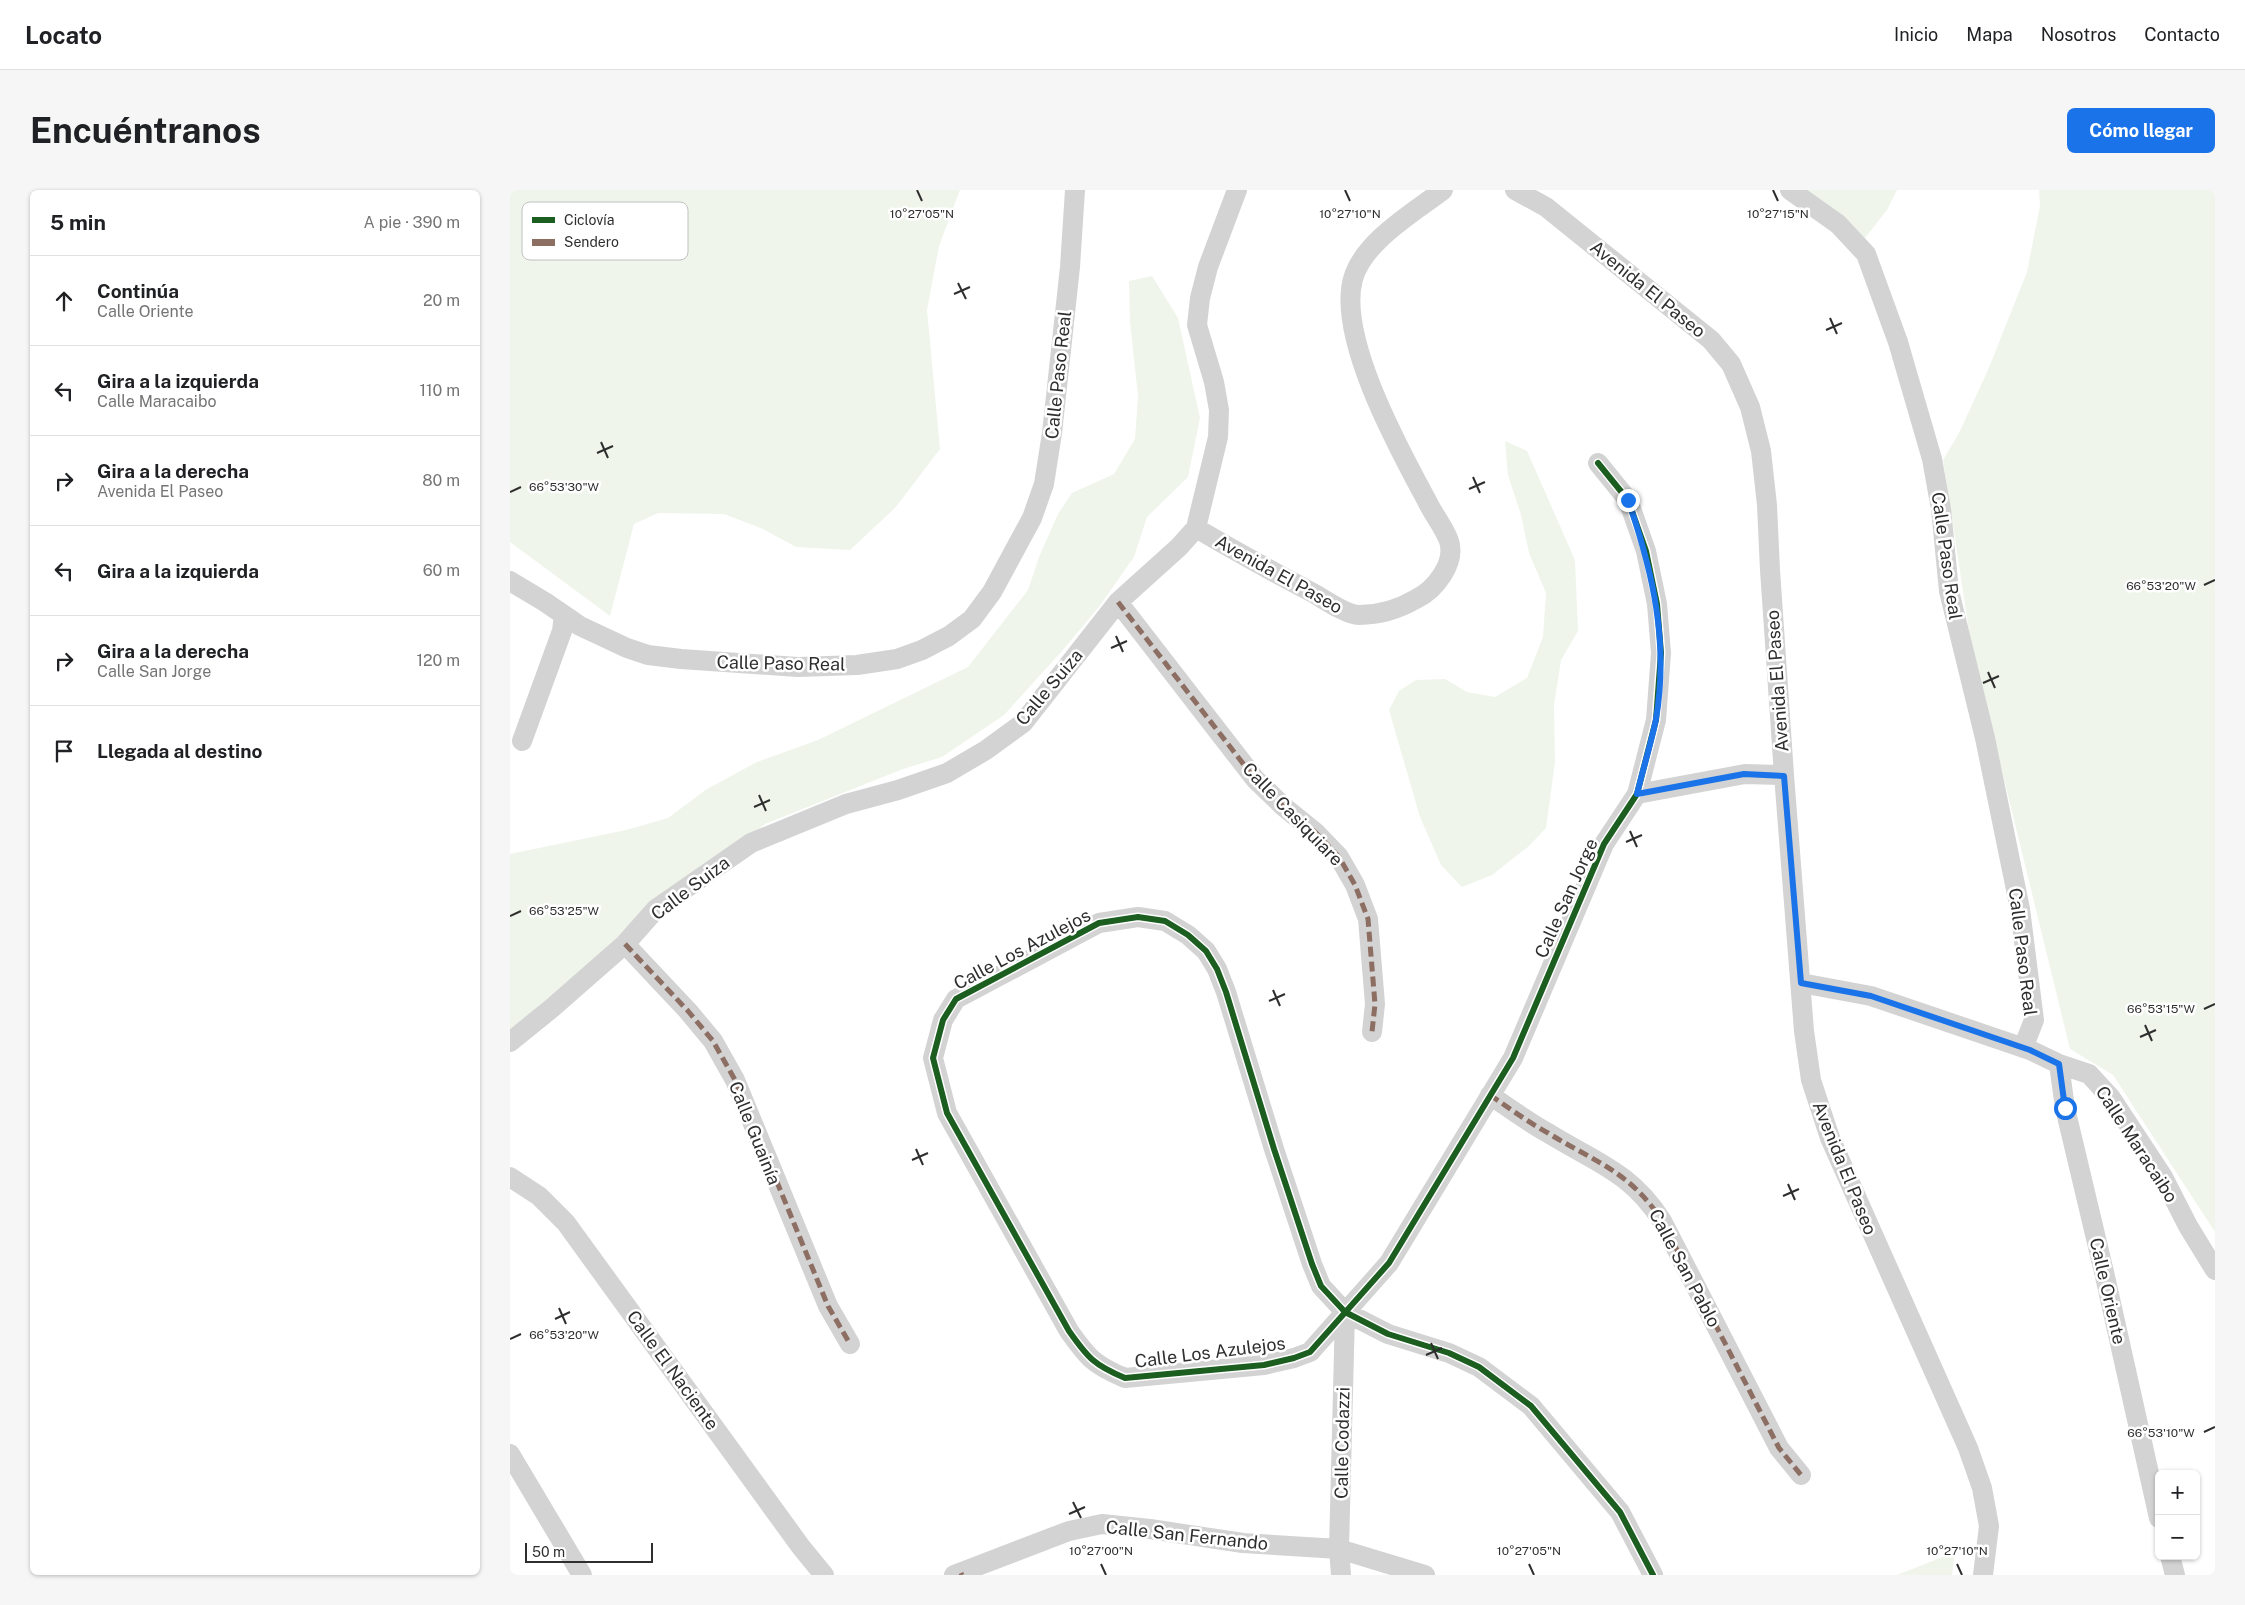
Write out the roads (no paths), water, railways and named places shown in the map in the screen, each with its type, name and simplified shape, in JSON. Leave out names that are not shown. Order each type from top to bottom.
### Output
[{"type":"street","name":"Calle Paso Real","points":[[510,581],[588,630],[626,648],[648,655],[681,660],[798,668],[856,665],[896,659],[936,643],[972,619],[992,592],[1032,518],[1044,484],[1052,433],[1070,267],[1075,190]]},
{"type":"street","name":"Calle Suiza","points":[[510,1042],[552,1008],[624,944],[656,910],[751,843],[846,804],[898,790],[948,773],[986,750],[1023,723],[1118,602],[1179,547],[1196,528],[1218,436],[1219,410],[1214,382],[1197,325],[1200,298],[1208,267],[1238,190]]},
{"type":"street","name":"Avenida El Paseo","points":[[1196,528],[1332,604],[1357,615],[1400,608],[1423,596],[1439,579],[1448,565],[1449,542],[1426,501],[1369,384],[1356,340],[1350,310],[1353,279],[1370,247],[1443,190]]},
{"type":"street","name":"Avenida El Paseo","points":[[1515,190],[1546,207],[1711,340],[1731,364],[1750,407],[1761,451],[1767,505],[1784,776],[1804,1031],[1812,1080],[1830,1138],[1968,1448],[1982,1488],[1989,1526],[1983,1575]]},
{"type":"street","name":"Calle Paso Real","points":[[1790,190],[1838,224],[1866,254],[1898,342],[1932,459],[1941,509],[1949,591],[1985,738],[2020,908],[2034,1020],[2023,1048]]},
{"type":"street","name":"Calle San Jorge","points":[[1345,1312],[1389,1263],[1513,1058],[1604,844],[1637,794],[1656,720],[1660,685],[1657,604],[1646,551],[1628,500],[1598,463]]},
{"type":"street","name":"Calle Casiquiare","points":[[1118,602],[1255,779],[1284,808],[1316,832],[1343,864],[1355,885],[1368,919],[1375,1004],[1372,1032]]},
{"type":"street","points":[[522,741],[562,631],[564,615]]},
{"type":"street","points":[[1637,794],[1744,774],[1784,776]]},
{"type":"street","name":"Calle Los Azulejos","points":[[1138,917],[1165,921],[1188,935],[1206,951],[1217,969],[1226,992],[1312,1264],[1321,1286],[1345,1312],[1310,1352],[1264,1365],[1125,1378],[1104,1369],[1087,1357],[1069,1331],[948,1113],[933,1058],[943,1020],[956,999],[1099,923],[1138,917]]},
{"type":"street","name":"Calle Guainía","points":[[624,944],[688,1011],[713,1041],[735,1080],[828,1306],[850,1344]]},
{"type":"street","name":"Calle Maracaibo","points":[[1801,983],[1871,996],[2023,1048],[2059,1064],[2089,1074],[2110,1098],[2162,1177],[2188,1226],[2215,1270]]},
{"type":"street","name":"Calle Oriente","points":[[2059,1064],[2065,1108],[2158,1515]]},
{"type":"street","name":"Calle San Pablo","points":[[1490,1095],[1549,1134],[1630,1182],[1650,1202],[1779,1448],[1801,1475]]},
{"type":"street","name":"Calle El Naciente","points":[[510,1177],[539,1196],[566,1224],[789,1531],[824,1575]]},
{"type":"street","points":[[1345,1312],[1388,1334],[1449,1353],[1480,1367],[1531,1406],[1620,1512],[1653,1575]]},
{"type":"street","name":"Calle Codazzi","points":[[1341,1575],[1339,1549],[1345,1312]]},
{"type":"street","points":[[510,1454],[582,1575]]},
{"type":"street","name":"Calle San Fernando","points":[[959,1574],[1069,1531],[1102,1524],[1243,1543],[1339,1549],[1425,1575]]},
{"type":"street","points":[[2171,1560],[2175,1575]]}]
